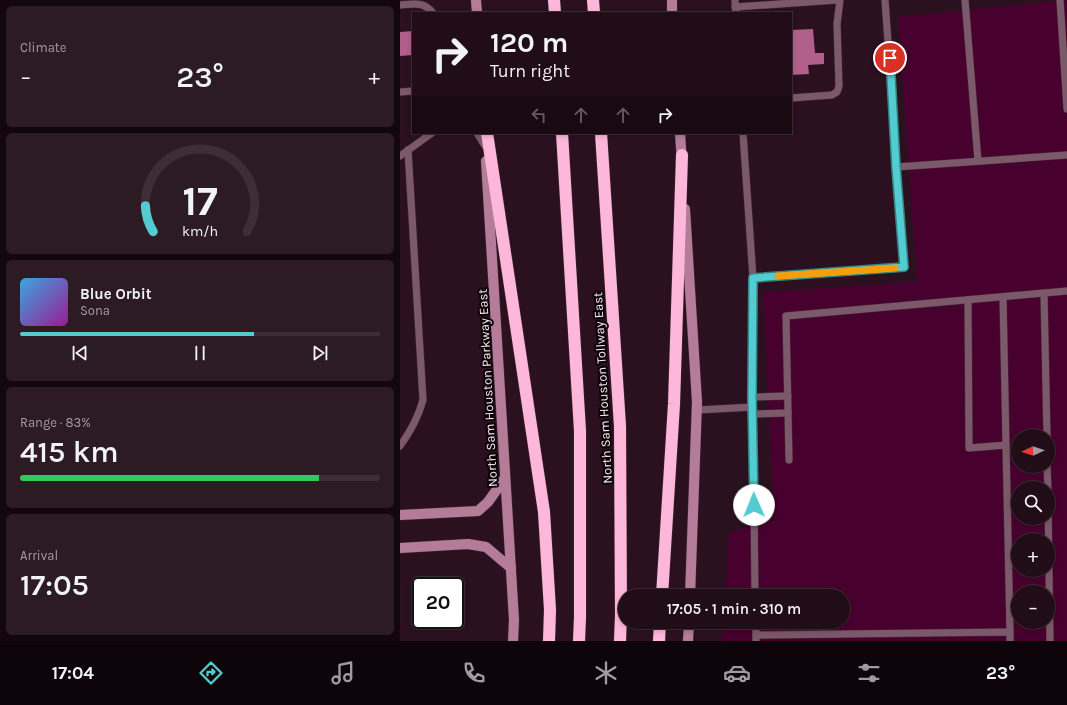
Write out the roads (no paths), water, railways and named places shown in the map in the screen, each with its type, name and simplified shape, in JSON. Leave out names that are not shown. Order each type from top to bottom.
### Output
[{"type":"highway","points":[[554,0],[555,12]]},
{"type":"highway","points":[[593,0],[594,12]]},
{"type":"highway","points":[[486,134],[544,512],[550,610],[549,641]]},
{"type":"highway","name":"North Sam Houston Tollway East","points":[[562,134],[580,431],[579,641]]},
{"type":"highway","name":"North Sam Houston Tollway East","points":[[601,134],[620,426],[620,641]]},
{"type":"highway","points":[[662,589],[674,404],[682,155]]},
{"type":"highway","points":[[659,641],[660,629]]},
{"type":"main road","points":[[476,0],[477,12]]},
{"type":"main road","points":[[672,0],[672,12]]},
{"type":"main road","name":"North Sam Houston Parkway East","points":[[486,134],[485,146],[514,620],[513,641]]},
{"type":"main road","points":[[680,134],[697,410],[690,589]]},
{"type":"main road","points":[[400,516],[478,511],[488,502],[505,478]]},
{"type":"main road","points":[[400,548],[468,544],[486,547],[511,568]]},
{"type":"main road","points":[[688,641],[689,629]]},
{"type":"lane","points":[[735,7],[839,0],[837,24],[839,86],[837,92],[832,95],[792,98]]},
{"type":"lane","points":[[753,278],[904,267],[896,167],[886,0]]},
{"type":"lane","points":[[965,0],[978,161]]},
{"type":"lane","points":[[1060,0],[1067,109]]},
{"type":"lane","points":[[400,5],[425,5],[432,12]]},
{"type":"lane","points":[[400,92],[412,91]]},
{"type":"lane","points":[[400,156],[431,134]]},
{"type":"lane","points":[[478,134],[485,146]]},
{"type":"lane","points":[[743,134],[753,278],[752,397],[755,589]]},
{"type":"lane","points":[[400,446],[419,416],[423,400],[408,150]]},
{"type":"lane","points":[[896,167],[1067,154]]},
{"type":"lane","points":[[790,460],[786,316],[1067,291]]},
{"type":"lane","points":[[1044,293],[1047,429]]},
{"type":"lane","points":[[1003,297],[1010,641]]},
{"type":"lane","points":[[968,300],[969,448],[1006,445]]},
{"type":"lane","points":[[752,397],[788,396]]},
{"type":"lane","points":[[697,410],[788,413]]},
{"type":"lane","points":[[1048,525],[1050,641]]},
{"type":"lane","points":[[756,638],[1010,632]]}]
